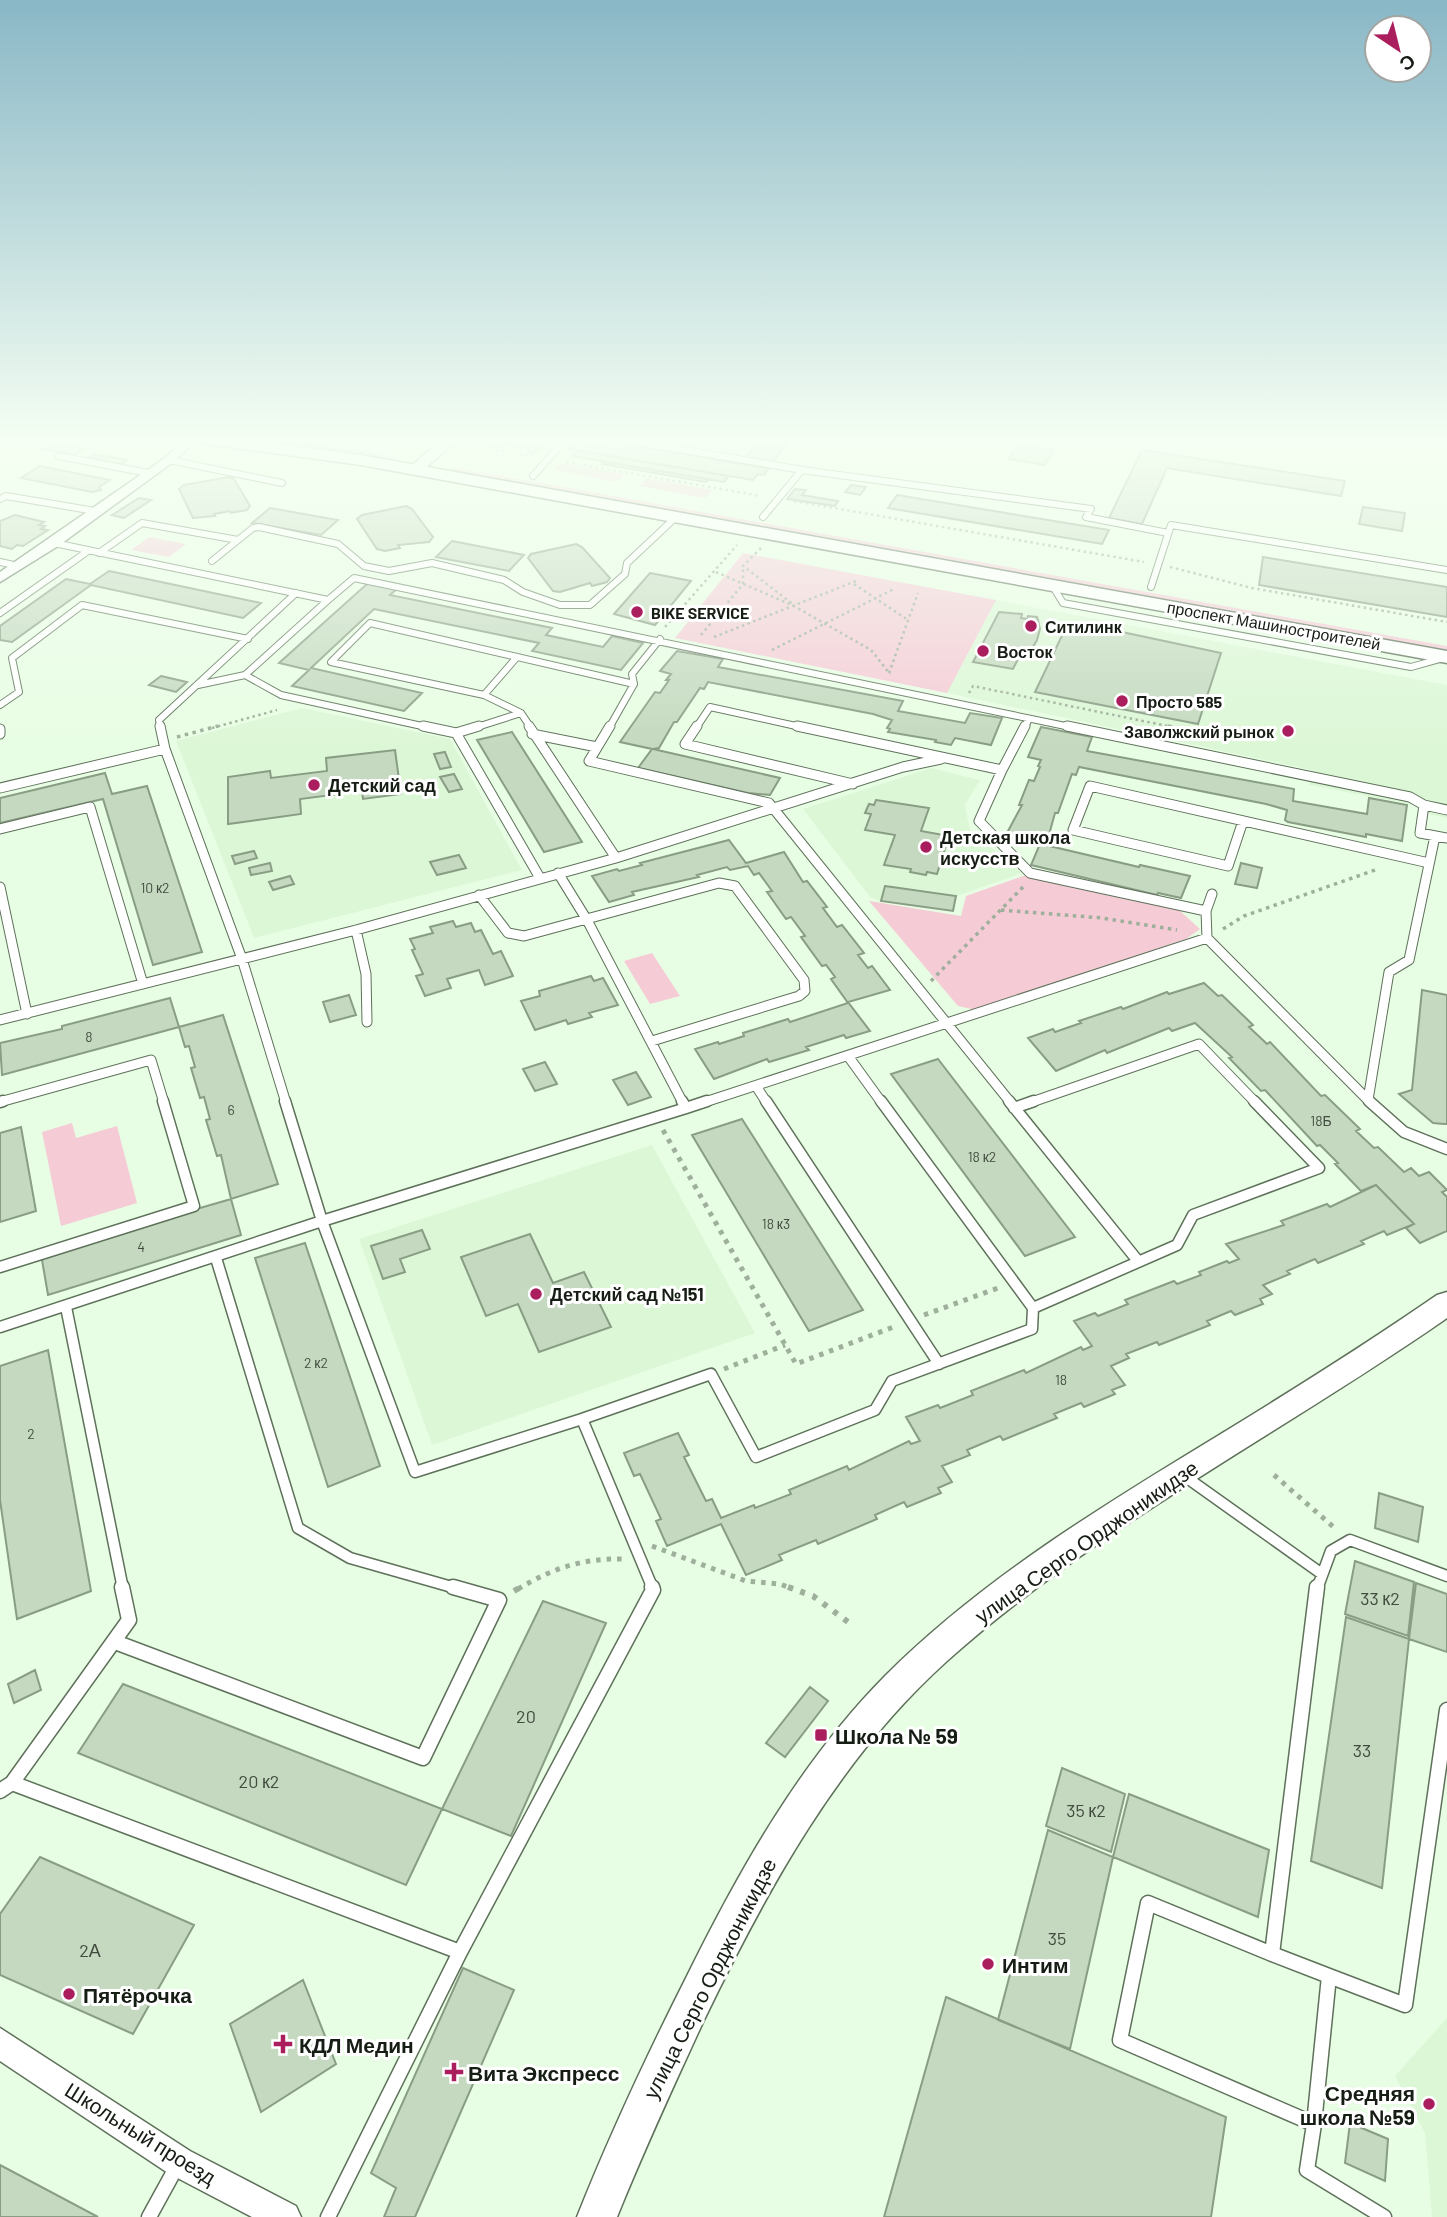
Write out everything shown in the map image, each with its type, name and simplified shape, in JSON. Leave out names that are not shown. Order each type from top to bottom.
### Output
[{"type":"main road","name":"проспект Машиностроителей","points":[[806,540],[1447,657]]},
{"type":"main road","name":"проспект Машиностроителей","points":[[893,540],[1447,639]]},
{"type":"street","points":[[0,578],[57,540]]},
{"type":"street","name":"улица Серго Орджоникидзе","points":[[597,2217],[648,2098],[756,1878],[832,1761],[898,1686],[972,1619],[1092,1531],[1447,1303]]},
{"type":"street","name":"Школьный проезд","points":[[0,2043],[179,2162],[285,2217]]},
{"type":"lane","points":[[99,553],[119,540]]},
{"type":"lane","points":[[212,561],[237,540]]},
{"type":"lane","points":[[322,540],[338,544],[365,566],[389,571],[432,564],[504,580],[523,592],[560,605],[583,607],[590,605],[625,574],[627,563],[651,540]]},
{"type":"lane","points":[[1151,587],[1166,540]]},
{"type":"lane","points":[[1262,540],[1447,570]]},
{"type":"lane","points":[[54,543],[328,600]]},
{"type":"lane","points":[[0,613],[88,551]]},
{"type":"lane","points":[[0,562],[18,566]]},
{"type":"lane","points":[[197,685],[245,675],[365,566]]},
{"type":"lane","points":[[354,578],[692,645],[1029,719],[1410,797],[1424,806],[1447,810]]},
{"type":"lane","points":[[296,593],[159,720],[164,745],[242,959],[322,1221],[415,1472],[582,1419],[711,1374],[756,1457],[875,1410],[892,1381],[1032,1329],[1034,1308],[848,1056]]},
{"type":"lane","points":[[0,705],[19,692],[12,658],[82,605],[248,639]]},
{"type":"lane","points":[[615,858],[521,713],[484,695],[331,662],[370,623],[634,684]]},
{"type":"lane","points":[[657,639],[632,674],[634,684],[589,761],[769,803],[1138,1261]]},
{"type":"lane","points":[[484,695],[517,657]]},
{"type":"lane","points":[[245,675],[281,695],[456,733],[521,713]]},
{"type":"lane","points":[[853,785],[685,744],[710,707],[1002,770]]},
{"type":"lane","points":[[1029,719],[979,821],[1030,873],[1206,911]]},
{"type":"lane","points":[[0,729],[0,734]]},
{"type":"lane","points":[[456,733],[540,878]]},
{"type":"lane","points":[[533,734],[597,747]]},
{"type":"lane","points":[[0,788],[164,745]]},
{"type":"lane","points":[[0,1020],[356,930],[615,858],[775,810],[903,767],[944,759]]},
{"type":"lane","points":[[1243,821],[1228,866],[1073,830],[1090,786],[1429,863]]},
{"type":"lane","points":[[1424,806],[1420,833],[1447,838]]},
{"type":"lane","points":[[0,829],[90,807],[144,984]]},
{"type":"lane","points":[[1368,1100],[1389,972],[1409,960],[1435,836]]},
{"type":"lane","points":[[558,873],[587,920],[686,1108]]},
{"type":"lane","points":[[479,895],[508,933],[524,936],[719,883],[731,884],[738,889],[806,985],[805,991],[799,996],[652,1041]]},
{"type":"lane","points":[[0,887],[27,1014]]},
{"type":"lane","points":[[1212,894],[1206,911],[1207,936],[1368,1100],[1404,1132],[1447,1149]]},
{"type":"lane","points":[[356,930],[366,974],[367,1022]]},
{"type":"lane","points":[[0,1327],[322,1221],[946,1025],[1207,936]]},
{"type":"lane","points":[[1014,1108],[1199,1044],[1319,1168],[1193,1215],[1177,1245],[1034,1308]]},
{"type":"lane","points":[[0,1102],[151,1060],[194,1206],[0,1267]]},
{"type":"lane","points":[[756,1086],[939,1364]]},
{"type":"lane","points":[[115,1642],[423,1758],[499,1600],[350,1558],[298,1528],[216,1258]]},
{"type":"lane","points":[[66,1307],[129,1620],[6,1787],[460,1952]]},
{"type":"lane","points":[[328,2217],[460,1952],[653,1590],[582,1419]]},
{"type":"lane","points":[[1182,1474],[1322,1574]]},
{"type":"lane","points":[[1272,1954],[1317,1586],[1331,1551],[1350,1540],[1447,1576]]},
{"type":"lane","points":[[1314,2124],[1120,2040],[1148,1903],[1405,2005],[1447,1710]]},
{"type":"lane","points":[[1329,1976],[1307,2170],[1384,2217]]},
{"type":"lane","points":[[149,2217],[179,2162]]},
{"type":"path","points":[[657,639],[741,540]]},
{"type":"path","points":[[1017,540],[1158,565],[1252,588],[1447,622]]},
{"type":"path","points":[[692,645],[743,584],[743,566],[766,542]]},
{"type":"path","points":[[743,566],[794,606],[823,625],[871,650],[889,673],[911,694]]},
{"type":"path","points":[[716,572],[794,606]]},
{"type":"path","points":[[692,645],[855,583],[908,621]]},
{"type":"path","points":[[754,659],[894,589]]},
{"type":"path","points":[[889,673],[918,593]]},
{"type":"path","points":[[963,705],[973,686],[1218,736],[1220,726]]},
{"type":"path","points":[[164,745],[310,702]]},
{"type":"path","points":[[1001,910],[1102,918],[1207,936],[1244,916],[1409,858]]},
{"type":"path","points":[[920,992],[1036,874]]},
{"type":"path","points":[[655,1117],[796,1364],[1014,1282]]},
{"type":"path","points":[[711,1374],[785,1345]]},
{"type":"path","points":[[1274,1475],[1350,1540]]},
{"type":"path","points":[[632,1538],[746,1581],[780,1584],[813,1596],[848,1622]]},
{"type":"path","points":[[499,1600],[552,1568],[591,1557],[641,1561]]},
{"type":"shaded area","points":[[144,540],[186,544],[169,557],[131,550]]},
{"type":"shaded area","points":[[836,540],[860,540],[1447,646],[1447,650]]},
{"type":"shaded area","points":[[743,553],[996,600],[947,693],[675,638]]},
{"type":"shaded area","name":"Заволжский рынок","points":[[996,600],[1447,685],[1447,818],[1424,813],[1426,807],[1309,785],[1312,770],[947,693]]},
{"type":"shaded area","points":[[302,708],[450,739],[522,870],[254,938],[176,741]]},
{"type":"shaded area","points":[[931,768],[980,780],[965,805],[970,830],[1022,873],[957,896],[953,911],[881,901],[870,897],[803,809]]},
{"type":"shaded area","points":[[1026,875],[1179,910],[1200,929],[1186,939],[976,1010],[958,1006],[869,901],[961,916],[966,896]]},
{"type":"shaded area","points":[[652,953],[680,996],[650,1004],[624,961]]},
{"type":"shaded area","points":[[72,1123],[76,1138],[117,1126],[137,1203],[61,1226],[42,1132]]},
{"type":"shaded area","points":[[652,1145],[755,1333],[432,1445],[359,1239]]},
{"type":"shaded area","name":"Средняя школа №59","points":[[1447,2018],[1447,2217],[1432,2217],[1425,2133],[1395,2076]]},
{"type":"building","points":[[0,540],[32,540],[12,549],[0,546]]},
{"type":"building","points":[[371,540],[430,540],[398,545],[400,548],[385,551],[377,549]]},
{"type":"building","points":[[1081,540],[1104,540],[1102,544]]},
{"type":"building","points":[[452,541],[524,555],[509,571],[436,557]]},
{"type":"building","points":[[576,544],[582,547],[610,578],[607,582],[592,586],[590,583],[560,592],[553,591],[528,558],[531,554]]},
{"type":"building","points":[[1263,557],[1447,587],[1447,617],[1259,585]]},
{"type":"building","points":[[109,571],[261,603],[243,618],[91,585],[12,642],[0,640],[0,626],[66,579],[90,584]]},
{"type":"building","points":[[650,573],[691,581],[655,625],[614,614]]},
{"type":"building","points":[[368,583],[397,589],[390,595],[552,628],[546,635],[603,647],[612,636],[643,643],[621,670],[532,651],[539,643],[374,609],[311,668],[422,693],[404,711],[292,686],[309,670],[279,663]]},
{"type":"building","points":[[999,612],[1022,614],[1021,618],[1027,619],[1028,616],[1037,617],[1038,620],[1040,629],[1037,640],[1030,652],[1019,657],[1013,669],[973,662]]},
{"type":"building","name":"Заволжский рынок","points":[[1067,625],[1116,634],[1117,631],[1221,653],[1198,724],[1035,692]]},
{"type":"building","points":[[677,651],[723,659],[718,667],[903,701],[898,711],[965,723],[970,713],[1002,718],[991,745],[955,738],[951,745],[888,732],[890,729],[887,728],[892,720],[873,714],[708,682],[704,689],[700,688],[677,722],[674,722],[659,748],[653,749],[780,778],[770,795],[748,793],[638,768],[652,749],[620,742],[655,692],[660,693],[669,680],[666,680],[671,674],[660,671]]},
{"type":"building","points":[[161,676],[187,682],[176,692],[149,685]]},
{"type":"building","points":[[1041,727],[1092,737],[1087,751],[1294,789],[1293,801],[1367,814],[1369,798],[1407,805],[1402,841],[1288,822],[1285,820],[1287,810],[1266,804],[1079,767],[1076,775],[1072,774],[1058,813],[1055,813],[1047,842],[1041,844],[1190,876],[1181,898],[1158,893],[1157,895],[1031,865],[1040,844],[1008,837],[1007,833],[1022,805],[1019,805],[1029,780],[1034,781],[1040,767],[1038,766],[1041,760],[1028,757]]},
{"type":"building","points":[[512,732],[582,842],[544,852],[477,740]]},
{"type":"building","name":"Детский сад","points":[[395,750],[401,794],[363,799],[362,791],[300,799],[301,814],[228,824],[228,777],[270,771],[271,778],[327,771],[326,758]]},
{"type":"building","points":[[445,752],[451,767],[440,769],[434,754]]},
{"type":"building","points":[[105,773],[112,794],[147,786],[202,952],[153,965],[103,799],[0,823],[0,798]]},
{"type":"building","points":[[454,774],[462,789],[449,792],[440,777]]},
{"type":"building","points":[[876,800],[929,808],[921,831],[949,836],[937,874],[927,872],[926,875],[910,872],[911,869],[884,865],[895,835],[865,830],[871,814],[865,813],[869,804],[874,805]]},
{"type":"building","points":[[729,840],[746,863],[784,852],[803,882],[807,881],[827,907],[823,908],[837,927],[842,925],[864,953],[858,955],[868,968],[872,966],[890,990],[848,1002],[870,1031],[846,1038],[844,1035],[806,1047],[809,1050],[769,1062],[767,1059],[714,1079],[695,1049],[718,1042],[719,1044],[744,1036],[743,1033],[788,1019],[790,1022],[848,1003],[831,979],[835,977],[826,965],[822,966],[801,937],[805,936],[791,917],[786,919],[767,892],[772,891],[759,873],[754,875],[748,866],[730,870],[727,867],[697,875],[699,877],[632,892],[634,895],[609,902],[592,876]]},
{"type":"building","points":[[254,851],[257,858],[235,864],[232,856]]},
{"type":"building","points":[[459,855],[466,868],[437,875],[430,862]]},
{"type":"building","points":[[270,863],[272,871],[251,875],[249,868]]},
{"type":"building","points":[[1241,863],[1262,868],[1257,888],[1235,884]]},
{"type":"building","points":[[290,876],[294,884],[273,890],[269,882]]},
{"type":"building","points":[[885,886],[956,896],[953,911],[881,901]]},
{"type":"building","points":[[453,921],[456,927],[471,923],[475,932],[481,930],[493,954],[501,951],[513,976],[485,985],[479,970],[447,979],[451,988],[425,996],[416,976],[423,974],[410,939],[433,933],[430,927]]},
{"type":"building","points":[[591,976],[594,981],[603,978],[618,1005],[589,1013],[592,1017],[568,1024],[566,1020],[535,1030],[521,1001],[540,996],[539,991]]},
{"type":"building","points":[[1204,983],[1218,996],[1222,995],[1253,1025],[1249,1027],[1267,1044],[1270,1042],[1321,1096],[1325,1095],[1360,1129],[1356,1131],[1374,1148],[1378,1147],[1404,1172],[1411,1168],[1419,1176],[1429,1172],[1447,1190],[1442,1192],[1447,1197],[1447,1231],[1420,1243],[1406,1228],[1414,1224],[1376,1185],[1361,1191],[1335,1164],[1338,1163],[1320,1145],[1317,1146],[1265,1090],[1261,1091],[1229,1058],[1232,1057],[1195,1023],[1172,1031],[1169,1028],[1107,1053],[1105,1050],[1056,1071],[1028,1038],[1053,1029],[1055,1032],[1081,1023],[1079,1021],[1121,1007],[1123,1009],[1167,992],[1169,994]]},
{"type":"building","points":[[1422,990],[1447,995],[1447,1124],[1433,1123],[1399,1094],[1412,1090]]},
{"type":"building","points":[[349,995],[356,1015],[330,1022],[323,1002]]},
{"type":"building","points":[[170,998],[179,1027],[2,1075],[0,1043],[62,1029],[62,1026]]},
{"type":"building","points":[[223,1015],[278,1184],[231,1199],[221,1155],[217,1156],[206,1120],[210,1119],[204,1097],[200,1098],[191,1068],[195,1067],[189,1046],[185,1047],[179,1027]]},
{"type":"building","points":[[938,1059],[1075,1237],[1025,1256],[891,1074]]},
{"type":"building","points":[[545,1062],[557,1084],[535,1091],[523,1069]]},
{"type":"building","points":[[636,1072],[651,1097],[628,1105],[613,1080]]},
{"type":"building","points":[[742,1119],[863,1310],[809,1331],[692,1135]]},
{"type":"building","points":[[21,1127],[36,1211],[0,1222],[0,1133]]},
{"type":"building","points":[[1376,1185],[1414,1224],[1387,1235],[1384,1231],[1361,1241],[1364,1244],[1318,1263],[1315,1259],[1287,1271],[1290,1274],[1263,1285],[1272,1294],[1260,1299],[1263,1304],[1235,1315],[1231,1311],[1207,1321],[1210,1325],[1159,1345],[1157,1342],[1126,1354],[1129,1358],[1111,1366],[1125,1385],[1112,1390],[1115,1394],[1084,1407],[1081,1403],[1054,1414],[1057,1418],[1003,1440],[1000,1436],[967,1450],[970,1455],[942,1466],[952,1482],[938,1488],[941,1493],[907,1507],[904,1502],[875,1515],[877,1519],[818,1544],[816,1540],[779,1555],[782,1560],[746,1575],[721,1524],[667,1546],[656,1521],[661,1519],[640,1474],[634,1476],[624,1453],[678,1433],[689,1455],[684,1457],[706,1501],[712,1499],[721,1518],[754,1505],[755,1508],[791,1494],[789,1490],[847,1466],[849,1470],[909,1441],[911,1444],[920,1441],[906,1417],[938,1405],[940,1408],[973,1395],[971,1391],[1024,1370],[1026,1373],[1081,1347],[1083,1350],[1092,1346],[1074,1321],[1095,1313],[1098,1316],[1128,1304],[1125,1300],[1174,1281],[1177,1284],[1201,1275],[1199,1272],[1239,1259],[1226,1244],[1284,1225],[1281,1221],[1327,1204],[1330,1207]]},
{"type":"building","points":[[231,1199],[241,1235],[48,1295],[41,1254]]},
{"type":"building","points":[[422,1230],[430,1249],[400,1259],[405,1272],[383,1279],[371,1246]]},
{"type":"building","name":"Детский сад №151","points":[[530,1234],[553,1283],[584,1272],[611,1327],[539,1352],[518,1304],[486,1316],[461,1257]]},
{"type":"building","points":[[305,1243],[380,1466],[328,1487],[255,1258]]},
{"type":"building","points":[[48,1350],[91,1591],[17,1619],[0,1500],[0,1366]]},
{"type":"building","points":[[1379,1493],[1423,1507],[1418,1542],[1375,1528]]},
{"type":"building","points":[[1355,1561],[1414,1582],[1408,1636],[1345,1614]]},
{"type":"building","points":[[1416,1583],[1447,1594],[1447,1652],[1409,1639]]},
{"type":"building","points":[[543,1601],[606,1623],[511,1836],[442,1809]]},
{"type":"building","points":[[1346,1617],[1409,1639],[1382,1888],[1311,1861]]},
{"type":"building","points":[[35,1670],[41,1690],[14,1703],[8,1684]]},
{"type":"building","points":[[123,1684],[442,1809],[406,1885],[78,1753]]},
{"type":"building","points":[[810,1687],[828,1701],[785,1757],[766,1743]]},
{"type":"building","points":[[1062,1768],[1125,1794],[1111,1852],[1046,1826]]},
{"type":"building","points":[[1129,1794],[1269,1850],[1258,1917],[1113,1857]]},
{"type":"building","points":[[1048,1830],[1113,1857],[1070,2049],[998,2020]]},
{"type":"building","points":[[40,1857],[194,1925],[133,2034],[0,1975],[0,1914]]},
{"type":"building","points":[[463,1968],[514,1990],[415,2217],[384,2217],[396,2188],[371,2173]]},
{"type":"building","name":"КДЛ Медин","points":[[303,1980],[336,2064],[261,2112],[230,2024]]},
{"type":"building","points":[[946,1997],[1226,2117],[1211,2217],[884,2217]]},
{"type":"building","points":[[1350,2123],[1388,2139],[1385,2181],[1345,2163]]},
{"type":"building","points":[[0,2165],[98,2217],[0,2217]]},
{"type":"place","name":"BIKE SERVICE","points":[[637,612]]},
{"type":"place","name":"Ситилинк","points":[[1031,626]]},
{"type":"place","name":"Восток","points":[[983,651]]},
{"type":"place","name":"Просто 585","points":[[1122,701]]},
{"type":"place","name":"Заволжский рынок","points":[[1288,731]]},
{"type":"place","name":"Детский сад","points":[[314,785]]},
{"type":"place","name":"Детская школа искусств","points":[[926,847]]},
{"type":"place","name":"Детский сад №151","points":[[536,1294]]},
{"type":"place","name":"Школа № 59","points":[[821,1735]]},
{"type":"place","name":"Интим","points":[[988,1964]]},
{"type":"place","name":"Пятёрочка","points":[[69,1994]]},
{"type":"place","name":"КДЛ Медин","points":[[283,2044]]},
{"type":"place","name":"Вита Экспресс","points":[[454,2072]]},
{"type":"place","name":"Средняя школа №59","points":[[1429,2104]]}]
